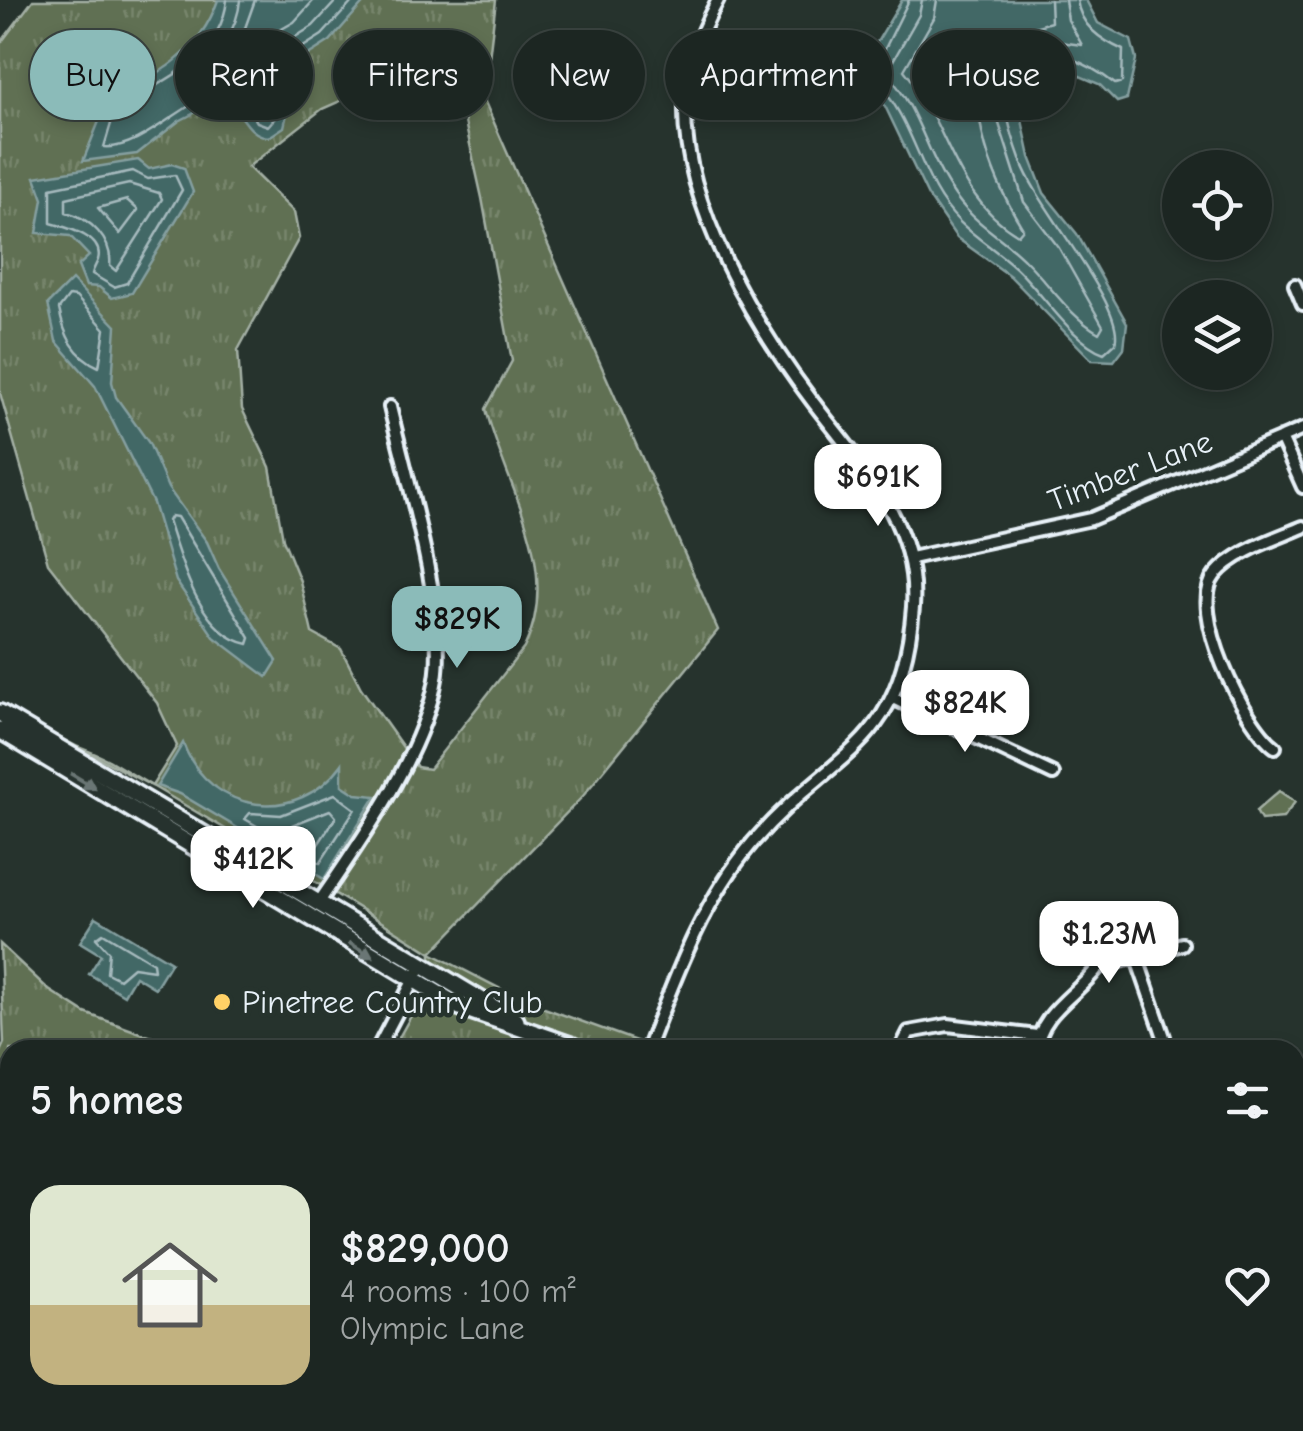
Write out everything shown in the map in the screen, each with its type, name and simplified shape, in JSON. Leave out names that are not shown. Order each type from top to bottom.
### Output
[{"type":"street","points":[[650,1040],[693,934],[754,842],[847,758],[894,699],[908,652],[911,558],[873,477],[812,401],[757,317],[698,194],[684,108],[698,36],[718,0]]},
{"type":"street","points":[[1295,285],[1303,304]]},
{"type":"street","points":[[319,902],[423,728],[436,678],[433,604],[390,407]]},
{"type":"street","name":"Timber Lane","points":[[911,558],[1091,519],[1303,429]]},
{"type":"street","points":[[1281,438],[1303,488]]},
{"type":"street","points":[[1275,747],[1252,725],[1212,633],[1206,596],[1214,576],[1231,562],[1303,527]]},
{"type":"street","points":[[894,699],[1053,774]]},
{"type":"street","points":[[0,714],[534,1031]]},
{"type":"street","points":[[0,730],[413,981],[478,1015],[558,1040]]},
{"type":"street","points":[[1038,1040],[1066,998],[1086,985],[1098,966],[1182,944]]},
{"type":"street","points":[[1136,956],[1164,1037]]},
{"type":"street","points":[[382,1040],[422,964]]},
{"type":"street","points":[[904,1040],[908,1032],[948,1025],[1038,1036]]},
{"type":"green space","name":"Pinetree Country Club","points":[[33,0],[496,0],[492,30],[333,30],[333,104],[313,116],[313,30],[175,30],[175,120],[308,120],[248,167],[294,212],[299,238],[238,350],[242,409],[270,467],[283,539],[300,581],[312,633],[341,649],[361,688],[417,767],[429,769],[524,648],[535,618],[535,557],[486,409],[512,361],[465,120],[493,120],[718,630],[583,796],[431,953],[152,786],[177,746],[157,703],[48,563],[0,393],[0,44]]},
{"type":"green space","points":[[77,747],[103,757],[152,786]]},
{"type":"green space","points":[[1279,791],[1295,802],[1283,818],[1261,820],[1256,811]]},
{"type":"green space","points":[[0,944],[49,990],[85,1013],[160,1040],[4,1040]]},
{"type":"green space","name":"Pinetree Country Club","points":[[431,953],[522,1000],[633,1040],[398,1040],[431,980]]},
{"type":"water","points":[[218,0],[366,0],[340,30],[333,30],[330,41],[313,52],[313,30],[203,30]]},
{"type":"water","points":[[902,0],[1086,0],[1098,23],[1131,40],[1136,59],[1127,99],[1117,102],[1099,84],[1075,74],[1075,30],[912,30],[912,120],[1022,120],[1030,157],[1044,193],[1077,234],[1127,323],[1124,348],[1114,361],[1092,360],[1010,276],[957,238],[928,196],[892,120],[892,30],[884,30]]},
{"type":"water","points":[[175,61],[175,120],[181,120],[137,154],[83,161],[100,120],[155,120],[155,75]]},
{"type":"water","points":[[243,120],[286,120],[284,127],[269,137]]},
{"type":"water","points":[[138,160],[149,169],[172,164],[184,168],[193,192],[132,293],[112,298],[99,287],[86,286],[78,266],[89,256],[70,236],[37,233],[43,199],[35,177]]},
{"type":"water","points":[[72,280],[116,326],[112,382],[116,397],[149,443],[168,488],[207,542],[219,569],[277,661],[267,677],[214,637],[176,581],[153,503],[95,386],[56,341],[48,304]]},
{"type":"water","points":[[183,743],[196,767],[213,785],[234,798],[256,804],[279,804],[302,797],[324,784],[342,764],[342,785],[356,794],[376,796],[324,879],[180,794],[157,786]]},
{"type":"water","points":[[96,917],[171,962],[155,988],[135,976],[124,995],[89,974],[101,955],[80,942]]},
{"type":"place","name":"Pinetree Country Club","points":[[222,1002]]}]
